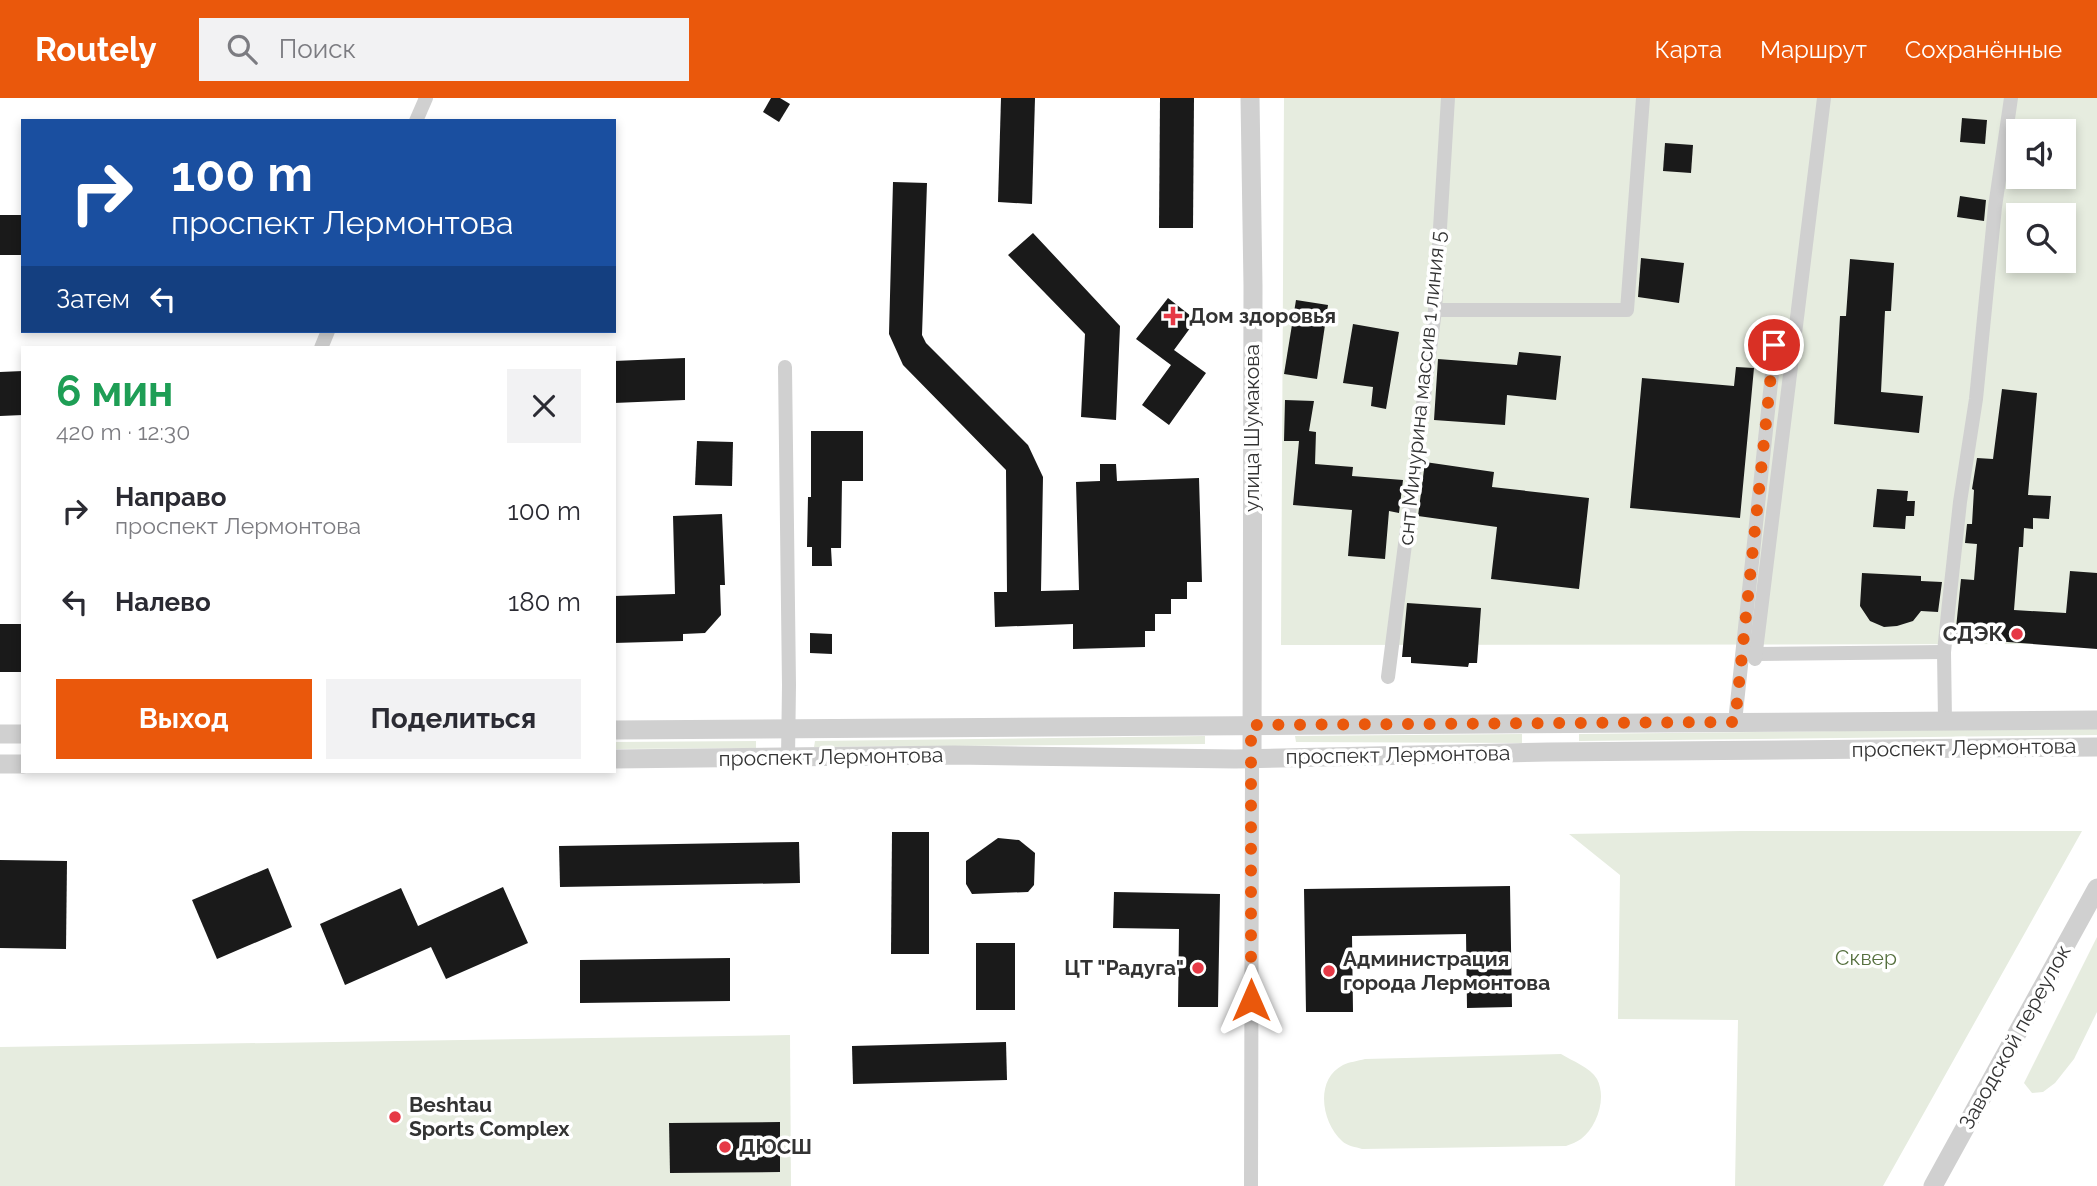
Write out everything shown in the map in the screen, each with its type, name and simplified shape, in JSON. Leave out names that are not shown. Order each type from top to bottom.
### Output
[{"type":"street","points":[[417,119],[426,98]]},
{"type":"street","name":"улица Шумакова","points":[[1250,98],[1253,286],[1252,759]]},
{"type":"street","name":"снт Мичурина массив 1 линия 5","points":[[1388,677],[1435,310],[1448,98]]},
{"type":"street","points":[[1435,310],[1628,310],[1643,98]]},
{"type":"street","points":[[1824,98],[1756,657],[1944,652]]},
{"type":"street","points":[[1945,721],[1944,652],[1960,502],[1976,399],[1994,207],[2011,98]]},
{"type":"street","points":[[1735,722],[1774,345]]},
{"type":"street","points":[[785,367],[788,758]]},
{"type":"street","name":"проспект Лермонтова","points":[[616,730],[2097,720]]},
{"type":"street","points":[[0,734],[21,734]]},
{"type":"street","name":"проспект Лермонтова","points":[[616,759],[954,755],[1252,759],[2097,747]]},
{"type":"street","points":[[1251,1186],[1252,759]]},
{"type":"street","points":[[0,764],[21,764]]},
{"type":"street","name":"Заводской переулок","points":[[1933,1186],[2097,888]]},
{"type":"green space","points":[[1284,98],[2097,98],[2097,644],[1281,645]]},
{"type":"green space","points":[[2097,728],[2097,735],[1579,741],[1579,734]]},
{"type":"green space","points":[[1522,734],[1522,743],[1296,742],[1295,736]]},
{"type":"green space","points":[[1205,736],[1205,744],[814,747],[815,741]]},
{"type":"green space","points":[[756,741],[756,748],[616,749],[616,742]]},
{"type":"green space","name":"Сквер","points":[[2082,831],[1883,1186],[1735,1186],[1738,1020],[1618,1019],[1620,875],[1569,834]]},
{"type":"green space","points":[[2097,937],[2097,1012],[2074,1059],[2055,1083],[2043,1092],[2032,1093],[2024,1083]]},
{"type":"green space","name":"Beshtau Sports Complex","points":[[790,1035],[791,1186],[0,1186],[0,1047]]},
{"type":"green space","points":[[1561,1054],[1594,1075],[1601,1095],[1599,1112],[1592,1127],[1581,1139],[1566,1146],[1362,1149],[1342,1141],[1335,1133],[1326,1113],[1324,1102],[1328,1081],[1334,1072],[1351,1062],[1365,1059]]},
{"type":"building","points":[[771,98],[780,98],[790,104],[779,122],[763,112]]},
{"type":"building","points":[[1001,98],[1035,98],[1032,204],[998,202]]},
{"type":"building","points":[[1160,98],[1194,98],[1193,228],[1159,228]]},
{"type":"building","points":[[1962,118],[1987,120],[1985,144],[1960,142]]},
{"type":"building","points":[[1665,143],[1693,145],[1691,173],[1663,171]]},
{"type":"building","points":[[893,182],[927,183],[922,335],[926,343],[1028,445],[1043,477],[1041,591],[1079,590],[1076,482],[1100,481],[1100,464],[1116,464],[1117,481],[1199,478],[1202,582],[1187,582],[1187,599],[1171,599],[1171,614],[1155,614],[1155,631],[1145,631],[1145,647],[1073,649],[1073,624],[995,627],[994,592],[1007,592],[1006,470],[903,365],[889,334]]},
{"type":"building","points":[[1960,196],[1986,200],[1984,221],[1957,217]]},
{"type":"building","points":[[0,215],[21,215],[21,255],[0,255]]},
{"type":"building","points":[[1033,233],[1120,326],[1116,420],[1081,417],[1085,334],[1008,255]]},
{"type":"building","points":[[1641,258],[1684,263],[1679,303],[1638,297]]},
{"type":"building","points":[[1850,259],[1894,263],[1891,311],[1885,311],[1881,392],[1923,396],[1919,433],[1834,424],[1840,316],[1846,316]]},
{"type":"building","points":[[1168,298],[1196,320],[1174,350],[1206,373],[1169,425],[1142,405],[1171,365],[1136,339]]},
{"type":"building","points":[[1296,300],[1328,305],[1317,379],[1284,374]]},
{"type":"building","points":[[1353,324],[1399,332],[1386,409],[1371,406],[1373,387],[1343,383]]},
{"type":"building","points":[[1519,352],[1561,356],[1556,400],[1507,395],[1505,425],[1434,420],[1438,359],[1517,365]]},
{"type":"building","points":[[685,358],[685,400],[616,403],[616,361]]},
{"type":"building","points":[[1736,367],[1754,368],[1740,518],[1630,508],[1642,378],[1734,386]]},
{"type":"building","points":[[21,371],[21,415],[0,416],[0,372]]},
{"type":"building","points":[[2002,389],[2037,393],[2028,495],[2051,496],[2049,519],[2033,518],[2033,529],[2024,528],[2023,547],[2019,547],[2014,610],[2066,613],[2070,571],[2097,573],[2097,649],[1955,638],[1961,579],[1974,580],[1977,544],[1965,543],[1967,524],[1972,524],[1972,489],[1977,458],[1993,459]]},
{"type":"building","points":[[1285,400],[1314,401],[1309,431],[1316,432],[1315,464],[1353,467],[1352,476],[1403,480],[1399,513],[1389,511],[1385,559],[1348,556],[1352,510],[1293,505],[1299,441],[1284,441]]},
{"type":"building","points":[[811,431],[863,431],[863,481],[842,481],[841,548],[831,548],[832,566],[812,566],[812,547],[807,547],[808,497],[811,497]]},
{"type":"building","points":[[697,441],[733,442],[732,486],[695,485]]},
{"type":"building","points":[[1425,462],[1494,472],[1492,487],[1589,498],[1579,589],[1491,579],[1497,527],[1418,516]]},
{"type":"building","points":[[1877,489],[1908,491],[1907,501],[1915,501],[1914,516],[1906,516],[1905,529],[1873,527]]},
{"type":"building","points":[[722,514],[725,585],[720,585],[721,615],[705,633],[683,634],[683,641],[616,643],[616,596],[675,594],[673,516]]},
{"type":"building","points":[[1862,573],[1921,576],[1921,581],[1942,582],[1938,612],[1921,611],[1913,621],[1897,626],[1884,627],[1870,621],[1860,606]]},
{"type":"building","points":[[1407,603],[1481,608],[1477,663],[1469,663],[1468,667],[1411,663],[1411,657],[1402,657]]},
{"type":"building","points":[[0,624],[21,624],[21,672],[0,672]]},
{"type":"building","points":[[810,633],[832,634],[832,654],[810,653]]},
{"type":"building","points":[[892,832],[929,832],[929,954],[891,954]]},
{"type":"building","points":[[998,838],[1019,840],[1035,853],[1034,885],[1028,892],[972,894],[966,884],[966,861]]},
{"type":"building","points":[[799,842],[800,883],[560,887],[559,846]]},
{"type":"building","points":[[0,860],[67,861],[66,949],[0,948]]},
{"type":"building","points":[[268,868],[292,927],[217,959],[192,900]]},
{"type":"building","name":"Администрация города Лермонтова","points":[[1510,886],[1512,1007],[1467,1008],[1466,934],[1352,936],[1353,1012],[1306,1012],[1304,889]]},
{"type":"building","points":[[503,887],[528,943],[446,979],[431,947],[345,985],[320,924],[401,888],[418,926]]},
{"type":"building","name":"ЦТ \"Радуга\"","points":[[1114,892],[1220,894],[1218,1007],[1178,1007],[1179,929],[1113,928]]},
{"type":"building","points":[[976,943],[1015,943],[1015,1010],[976,1010]]},
{"type":"building","points":[[730,958],[730,1001],[580,1003],[580,960]]},
{"type":"building","points":[[1006,1042],[1007,1080],[853,1084],[852,1046]]},
{"type":"building","name":"ДЮСШ","points":[[780,1122],[780,1172],[670,1173],[669,1123]]},
{"type":"place","name":"Дом здоровья","points":[[1173,316]]},
{"type":"place","name":"СДЭК","points":[[2017,634]]},
{"type":"place","name":"ЦТ \"Радуга\"","points":[[1198,968]]},
{"type":"place","name":"Администрация города Лермонтова","points":[[1329,971]]},
{"type":"place","name":"Beshtau Sports Complex","points":[[395,1117]]},
{"type":"place","name":"ДЮСШ","points":[[725,1147]]},
{"type":"route","points":[[1251,1000],[1251,725],[1735,722],[1774,345]]}]
